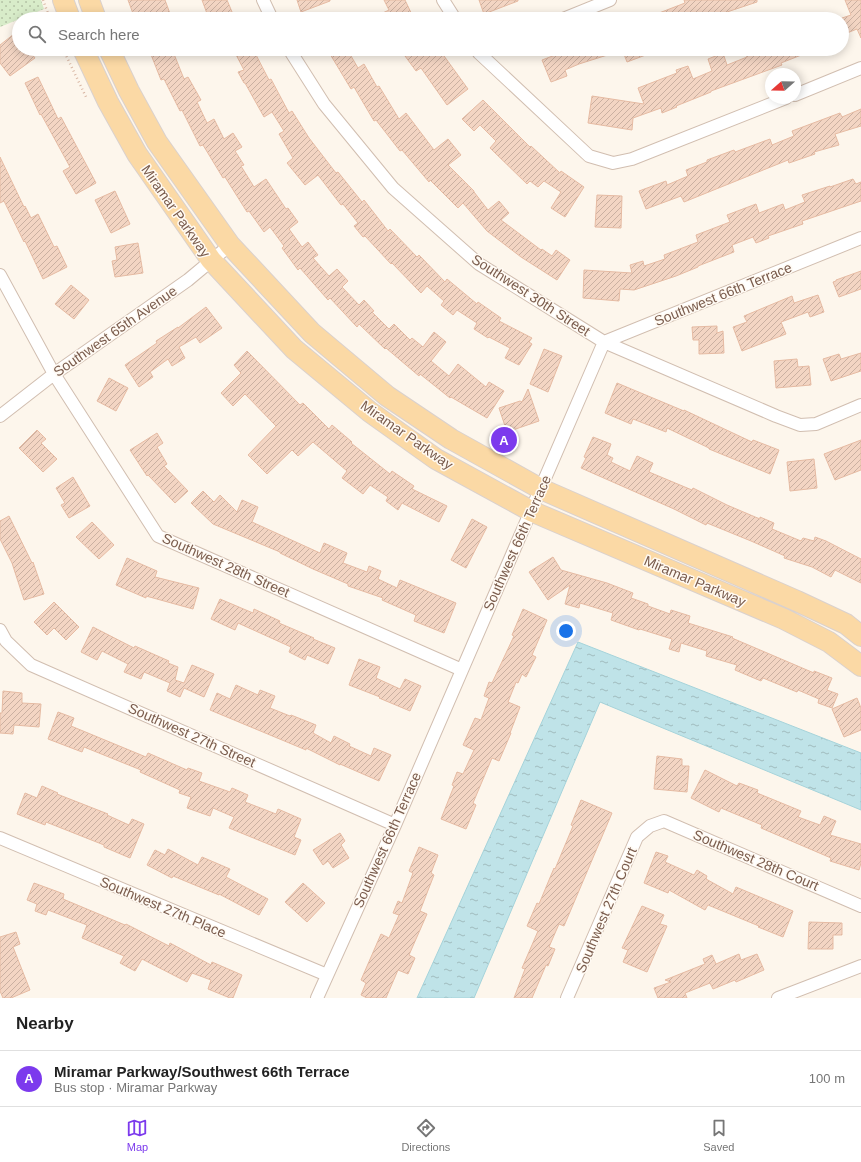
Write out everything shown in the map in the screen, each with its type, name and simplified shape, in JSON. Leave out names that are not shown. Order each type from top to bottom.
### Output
[{"type":"main road","points":[[63,0],[67,12]]},
{"type":"main road","points":[[89,0],[93,12]]},
{"type":"main road","name":"Miramar Parkway","points":[[86,56],[108,102],[137,154],[211,260],[294,349],[370,412],[436,459],[531,511],[784,619],[828,642],[861,666]]},
{"type":"main road","name":"Miramar Parkway","points":[[112,56],[129,91],[157,142],[230,245],[312,333],[387,396],[451,439],[541,489],[797,600],[846,624],[861,636]]},
{"type":"street","points":[[263,0],[269,12]]},
{"type":"street","points":[[443,0],[451,12]]},
{"type":"street","points":[[580,12],[610,0]]},
{"type":"street","name":"Southwest 30th Street","points":[[293,56],[324,104],[393,188],[479,264],[604,342],[800,425],[816,424],[861,405]]},
{"type":"street","points":[[487,56],[589,156],[613,163],[632,160],[771,104]]},
{"type":"street","points":[[801,93],[861,68]]},
{"type":"street","name":"Southwest 66th Terrace","points":[[317,998],[395,825],[604,342],[861,238]]},
{"type":"street","name":"Southwest 65th Avenue","points":[[0,416],[54,374],[188,280],[230,245]]},
{"type":"street","name":"Southwest 28th Street","points":[[0,275],[54,374],[158,536],[462,670]]},
{"type":"street","name":"Southwest 27th Street","points":[[0,630],[3,646],[31,665],[395,825]]},
{"type":"street","name":"Southwest 28th Court","points":[[650,826],[664,820],[861,906]]},
{"type":"street","name":"Southwest 27th Court","points":[[567,998],[637,837],[650,826]]},
{"type":"street","name":"Southwest 27th Place","points":[[0,838],[327,975]]},
{"type":"street","points":[[778,998],[861,966]]},
{"type":"path","points":[[43,0],[47,12]]},
{"type":"path","points":[[66,56],[87,100]]},
{"type":"green space","points":[[0,0],[41,0],[44,9],[37,12],[12,12],[12,22],[0,27]]},
{"type":"water","points":[[578,642],[861,753],[861,810],[600,702],[474,998],[417,998]]},
{"type":"building","points":[[128,0],[165,0],[169,12],[132,12]]},
{"type":"building","points":[[202,0],[227,0],[232,12],[206,12]]},
{"type":"building","points":[[297,0],[330,0],[330,1],[301,12]]},
{"type":"building","points":[[384,0],[405,0],[411,12],[385,12],[389,10]]},
{"type":"building","points":[[479,0],[518,0],[489,12],[483,12]]},
{"type":"building","points":[[684,0],[757,0],[757,2],[727,12],[662,12],[685,3]]},
{"type":"building","points":[[845,0],[861,0],[861,38],[857,29],[849,32],[849,16],[851,15]]},
{"type":"building","points":[[12,36],[12,56],[33,56],[35,58],[10,76],[0,63],[0,45]]},
{"type":"building","points":[[152,56],[175,56],[184,79],[188,77],[201,100],[197,102],[207,123],[214,119],[224,139],[233,133],[242,147],[235,151],[244,165],[241,166],[254,187],[266,179],[286,209],[288,208],[298,222],[289,229],[302,247],[308,242],[318,255],[313,258],[329,276],[337,269],[348,281],[342,287],[359,305],[364,300],[374,311],[372,312],[389,329],[394,324],[410,340],[412,338],[423,347],[434,332],[446,342],[431,361],[449,376],[458,364],[486,387],[489,382],[504,391],[487,418],[451,397],[450,398],[420,374],[419,376],[386,348],[385,349],[359,324],[357,327],[330,298],[328,300],[300,268],[298,270],[282,248],[284,246],[270,227],[264,232],[249,211],[247,212],[225,177],[223,178],[203,145],[200,146],[164,79],[161,80]]},
{"type":"building","points":[[237,56],[257,56],[289,113],[292,111],[309,138],[336,173],[338,172],[362,202],[364,200],[388,231],[390,229],[417,257],[419,255],[445,282],[447,279],[477,304],[478,302],[501,318],[499,321],[532,338],[529,342],[532,344],[519,365],[505,358],[510,348],[489,337],[488,338],[474,329],[477,323],[457,310],[453,315],[441,305],[444,301],[427,286],[421,293],[365,236],[363,237],[354,226],[358,223],[343,204],[341,205],[318,175],[305,185],[287,163],[293,158],[279,134],[284,131],[272,112],[264,117],[238,72],[244,70]]},
{"type":"building","points":[[331,56],[351,56],[358,68],[364,64],[377,87],[379,86],[399,119],[406,113],[434,150],[448,139],[461,155],[448,165],[474,191],[488,210],[499,201],[509,213],[501,220],[541,250],[542,249],[552,256],[556,250],[570,260],[557,280],[521,257],[487,231],[463,203],[458,208],[430,180],[429,182],[402,150],[400,151],[376,120],[374,121],[354,87],[351,89]]},
{"type":"building","points":[[405,56],[444,56],[468,89],[447,105],[421,68],[416,71]]},
{"type":"building","points":[[553,56],[604,56],[565,70],[567,76],[551,82],[542,60]]},
{"type":"building","points":[[625,56],[643,56],[627,62]]},
{"type":"building","points":[[716,56],[724,56],[727,65],[746,56],[799,56],[781,63],[782,65],[774,68],[765,68],[765,71],[711,91],[662,113],[661,108],[633,118],[632,130],[588,123],[592,96],[644,104],[638,88],[677,73],[676,70],[688,66],[693,79],[712,71],[708,59]]},
{"type":"building","points":[[38,77],[58,119],[61,117],[96,183],[76,194],[63,171],[70,167],[41,114],[40,115],[25,83]]},
{"type":"building","points":[[483,100],[530,147],[531,146],[560,173],[561,171],[584,187],[565,217],[551,208],[561,192],[544,181],[538,187],[530,181],[527,184],[490,148],[496,141],[480,125],[474,131],[462,119]]},
{"type":"building","points":[[861,109],[861,126],[835,134],[839,145],[814,152],[815,154],[789,163],[788,160],[684,202],[681,196],[646,209],[639,191],[666,181],[667,185],[688,176],[686,170],[734,150],[735,152],[770,139],[772,145],[794,136],[792,131],[840,113],[842,117]]},
{"type":"building","points":[[0,157],[24,207],[25,206],[31,218],[38,214],[54,247],[57,246],[67,267],[43,279],[4,201],[0,203]]},
{"type":"building","points":[[853,179],[856,184],[861,182],[861,201],[802,221],[803,224],[768,236],[769,238],[756,243],[753,237],[732,245],[734,252],[676,276],[634,290],[620,289],[619,301],[583,298],[584,270],[632,273],[630,265],[643,261],[644,266],[665,259],[664,255],[698,242],[696,235],[730,222],[727,215],[756,204],[759,213],[783,204],[785,210],[805,202],[802,195]]},
{"type":"building","points":[[115,191],[130,224],[111,233],[95,200]]},
{"type":"building","points":[[597,195],[622,196],[621,228],[595,227]]},
{"type":"building","points":[[138,243],[143,273],[115,277],[112,261],[117,260],[115,247]]},
{"type":"building","points":[[861,271],[861,289],[839,297],[833,282]]},
{"type":"building","points":[[71,285],[89,300],[74,319],[55,304]]},
{"type":"building","points":[[818,295],[824,312],[810,317],[808,312],[781,322],[786,334],[742,351],[733,327],[747,322],[744,316],[792,296],[794,303]]},
{"type":"building","points":[[206,307],[222,328],[200,343],[196,337],[179,347],[185,358],[172,366],[168,359],[150,372],[153,377],[139,387],[125,365],[157,343],[156,341],[178,328]]},
{"type":"building","points":[[717,326],[717,333],[723,331],[724,353],[699,354],[699,340],[693,340],[692,327]]},
{"type":"building","points":[[544,349],[562,356],[548,392],[530,384]]},
{"type":"building","points":[[247,351],[300,405],[303,403],[329,429],[332,425],[352,442],[351,443],[390,474],[392,471],[414,486],[412,489],[447,506],[439,522],[402,503],[398,510],[386,501],[388,497],[370,485],[363,494],[342,478],[347,471],[313,442],[298,456],[292,450],[267,474],[248,455],[276,426],[245,394],[233,406],[221,393],[241,373],[234,365]]},
{"type":"building","points":[[861,353],[861,371],[831,381],[823,359],[839,354],[841,359]]},
{"type":"building","points":[[797,359],[798,367],[809,366],[811,385],[776,388],[774,361]]},
{"type":"building","points":[[109,378],[128,388],[116,411],[97,401]]},
{"type":"building","points":[[617,383],[684,410],[752,442],[753,440],[779,450],[770,474],[709,449],[667,428],[666,432],[633,419],[631,424],[605,413]]},
{"type":"building","points":[[528,389],[539,421],[507,432],[499,408],[520,401],[522,402]]},
{"type":"building","points":[[37,430],[46,439],[41,443],[57,459],[43,472],[19,448]]},
{"type":"building","points":[[157,433],[163,443],[157,447],[167,464],[164,466],[188,491],[175,503],[148,475],[147,476],[130,450]]},
{"type":"building","points":[[593,437],[611,444],[607,455],[613,458],[611,462],[630,471],[637,456],[653,463],[649,472],[692,490],[693,488],[727,505],[760,519],[760,517],[774,523],[772,529],[801,541],[803,538],[814,541],[815,537],[861,559],[861,583],[835,570],[831,577],[812,567],[784,558],[785,556],[707,523],[706,525],[674,509],[581,468]]},
{"type":"building","points":[[861,440],[861,470],[835,480],[824,454]]},
{"type":"building","points":[[814,459],[817,488],[790,491],[787,462]]},
{"type":"building","points":[[73,477],[90,506],[69,518],[61,505],[65,503],[56,488]]},
{"type":"building","points":[[203,491],[214,502],[220,495],[237,512],[242,500],[258,507],[252,522],[320,553],[324,543],[347,553],[343,563],[367,572],[369,566],[381,571],[378,579],[397,588],[400,580],[456,603],[444,633],[414,621],[416,615],[382,600],[383,598],[348,586],[348,584],[313,569],[280,552],[213,524],[191,503]]},
{"type":"building","points":[[9,516],[32,563],[33,562],[44,594],[24,600],[12,563],[0,539],[0,521]]},
{"type":"building","points":[[472,519],[487,527],[466,568],[451,560]]},
{"type":"building","points":[[92,522],[114,545],[99,559],[76,537]]},
{"type":"building","points":[[553,557],[561,570],[607,583],[633,593],[631,598],[648,604],[648,606],[670,614],[671,610],[690,616],[688,623],[733,637],[732,638],[814,673],[814,671],[832,678],[827,690],[838,694],[832,708],[818,703],[819,699],[798,690],[797,692],[763,678],[761,681],[735,670],[737,665],[706,656],[707,651],[681,643],[679,652],[669,649],[672,639],[640,629],[639,630],[611,620],[613,613],[580,603],[579,608],[565,604],[570,585],[548,600],[529,572]]},
{"type":"building","points":[[127,558],[157,571],[155,577],[199,588],[193,609],[146,596],[146,598],[116,585]]},
{"type":"building","points":[[220,599],[253,613],[254,609],[280,621],[279,623],[335,648],[328,664],[307,655],[305,660],[289,652],[291,647],[238,623],[235,630],[211,619]]},
{"type":"building","points":[[54,602],[79,627],[66,640],[54,628],[47,635],[34,622]]},
{"type":"building","points":[[523,609],[547,620],[532,655],[536,657],[526,677],[522,674],[518,683],[516,682],[508,702],[520,707],[511,733],[499,761],[492,758],[473,803],[476,805],[466,829],[441,819],[454,786],[452,785],[457,772],[463,774],[474,750],[463,745],[475,718],[481,720],[489,698],[484,696],[489,682],[492,683],[514,636],[512,635]]},
{"type":"building","points":[[93,627],[134,648],[135,646],[169,661],[168,663],[178,667],[175,680],[184,683],[192,665],[214,674],[204,697],[184,688],[180,697],[167,691],[170,683],[144,672],[141,679],[124,672],[128,664],[102,651],[97,660],[81,652]]},
{"type":"building","points":[[359,659],[380,667],[376,678],[400,689],[405,679],[421,686],[410,711],[349,685]]},
{"type":"building","points":[[236,685],[258,695],[260,690],[275,696],[270,708],[316,725],[313,733],[331,743],[334,736],[350,744],[349,746],[371,756],[374,748],[391,755],[379,781],[340,765],[306,748],[306,750],[210,710],[217,693],[230,699]]},
{"type":"building","points":[[3,691],[22,693],[22,703],[41,704],[39,727],[14,725],[13,734],[0,733],[0,713],[2,713]]},
{"type":"building","points":[[857,698],[861,708],[861,730],[844,737],[832,709]]},
{"type":"building","points":[[58,712],[74,718],[71,726],[146,757],[148,753],[187,770],[188,768],[202,773],[199,781],[230,792],[232,788],[248,795],[245,802],[276,814],[278,809],[301,819],[294,837],[301,840],[295,855],[229,828],[234,817],[213,808],[210,816],[187,808],[191,797],[179,793],[180,790],[140,772],[141,770],[84,747],[82,752],[48,739]]},
{"type":"building","points":[[657,756],[682,759],[682,766],[689,766],[687,792],[654,789]]},
{"type":"building","points":[[705,770],[737,786],[739,783],[758,790],[757,793],[801,811],[798,817],[820,825],[824,816],[836,821],[830,835],[861,844],[861,863],[859,870],[830,861],[831,858],[761,828],[762,825],[721,808],[719,812],[691,798]]},
{"type":"building","points":[[42,786],[58,793],[57,794],[108,814],[107,815],[129,825],[132,819],[144,824],[130,858],[104,847],[104,845],[46,822],[45,825],[17,814],[25,793],[37,798]]},
{"type":"building","points":[[581,800],[612,813],[564,926],[559,924],[549,947],[555,949],[548,966],[546,965],[532,998],[514,998],[525,969],[522,968],[538,931],[527,926],[537,903],[539,904],[554,868],[555,869],[573,826],[571,825]]},
{"type":"building","points":[[340,833],[345,841],[341,845],[349,858],[333,868],[328,861],[323,865],[313,850]]},
{"type":"building","points":[[419,847],[438,855],[431,873],[434,875],[420,911],[427,914],[409,955],[415,958],[408,974],[398,970],[386,998],[367,998],[361,995],[366,983],[361,980],[381,934],[389,938],[399,915],[393,913],[398,901],[402,903],[413,873],[409,871]]},
{"type":"building","points":[[168,849],[198,865],[202,857],[230,869],[226,877],[268,899],[259,915],[219,894],[173,876],[172,878],[147,865],[155,850],[165,855]]},
{"type":"building","points":[[656,852],[668,856],[665,862],[694,875],[697,870],[707,876],[706,879],[733,894],[736,887],[793,911],[783,937],[708,905],[705,910],[669,890],[668,893],[644,883]]},
{"type":"building","points":[[34,883],[64,894],[63,899],[125,925],[126,924],[169,946],[170,943],[211,965],[212,962],[242,975],[233,998],[208,989],[211,980],[192,973],[187,982],[142,959],[135,971],[120,963],[124,956],[82,938],[87,925],[48,910],[46,915],[35,911],[37,904],[27,900]]},
{"type":"building","points":[[303,883],[325,903],[307,922],[285,902]]},
{"type":"building","points":[[642,906],[664,915],[660,924],[667,926],[647,972],[623,962],[628,950],[622,948]]},
{"type":"building","points":[[809,922],[842,923],[842,935],[833,935],[833,949],[808,949]]},
{"type":"building","points":[[16,932],[20,944],[13,947],[30,990],[11,998],[3,998],[0,991],[0,937]]},
{"type":"building","points":[[739,954],[741,960],[757,954],[764,970],[736,982],[735,980],[713,989],[710,983],[685,993],[687,998],[658,998],[654,988],[671,982],[665,980],[705,964],[703,959],[712,955],[716,964]]},
{"type":"place","name":"Miramar Parkway/Southwest 66th Terrace","points":[[504,440]]}]
